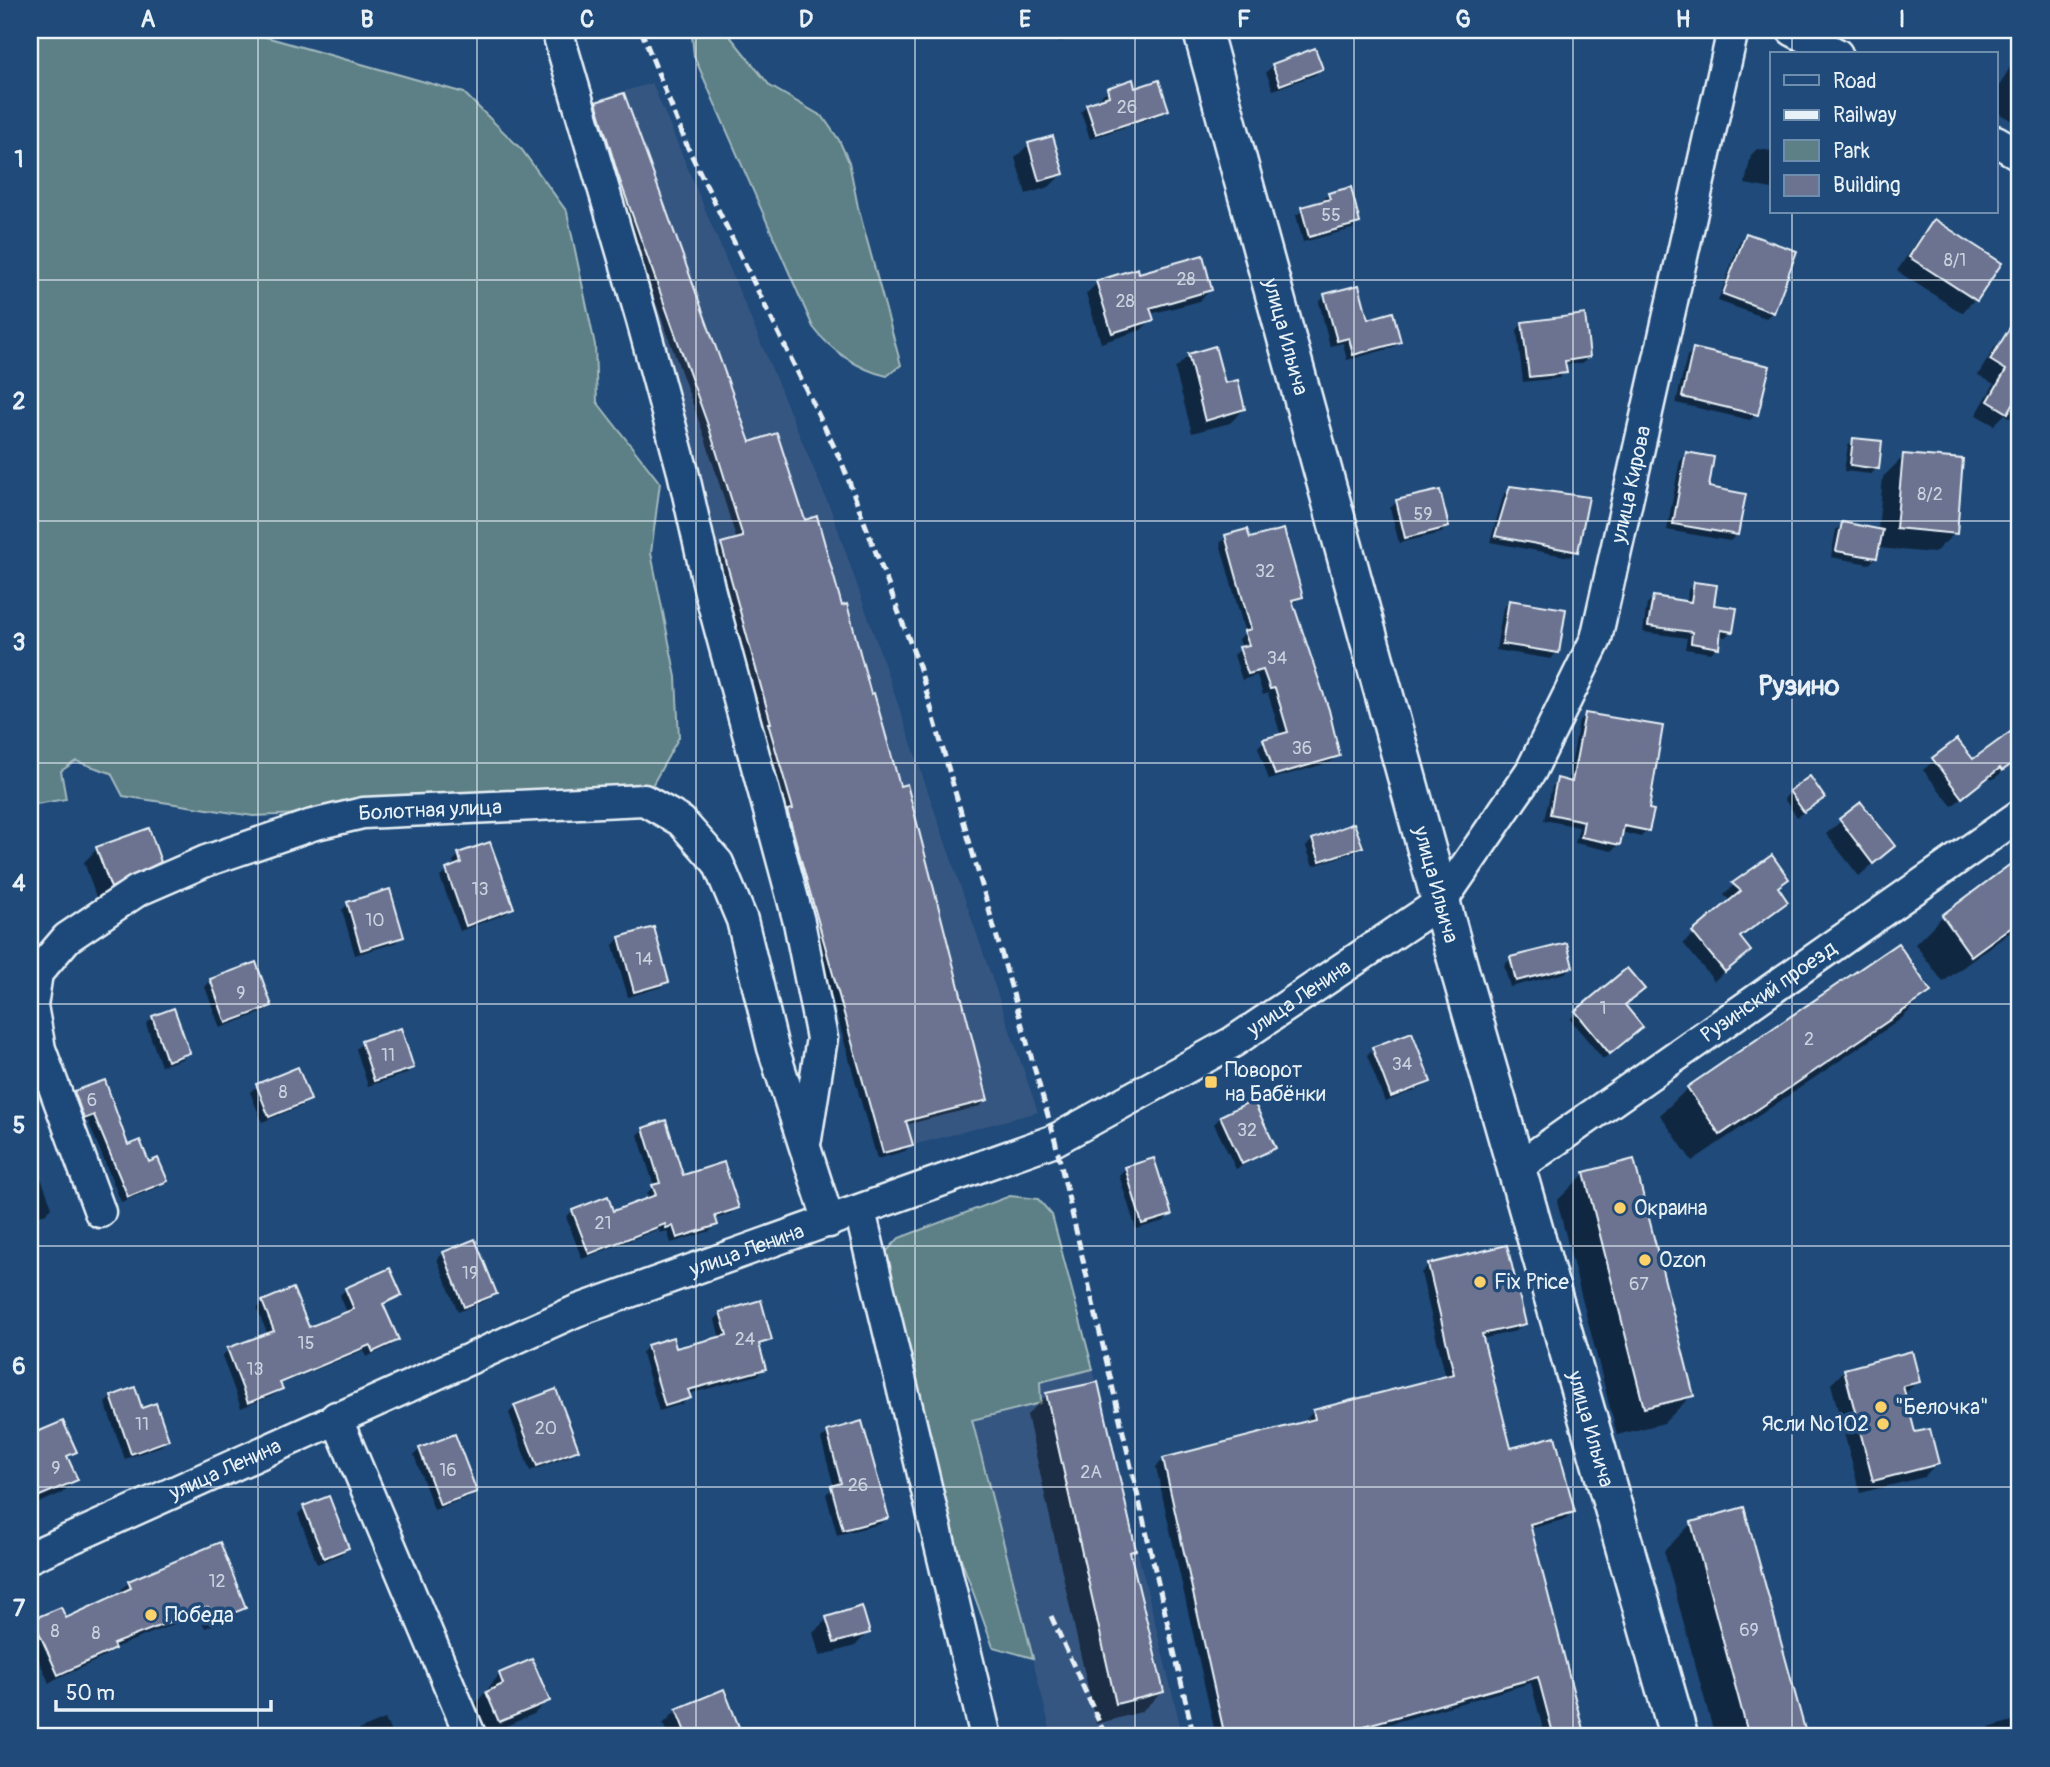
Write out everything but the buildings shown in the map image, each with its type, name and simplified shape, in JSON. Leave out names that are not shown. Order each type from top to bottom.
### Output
[{"type":"main road","name":"улица Ильича","points":[[1202,30],[1441,901],[1679,1737]]},
{"type":"street","points":[[557,30],[683,472],[710,592],[799,922],[822,1038],[805,1146]]},
{"type":"street","name":"улица Кирова","points":[[1441,901],[1531,771],[1596,639],[1733,30]]},
{"type":"street","points":[[1792,30],[1833,52]]},
{"type":"street","points":[[1997,142],[2020,155]]},
{"type":"street","name":"Болотная улица","points":[[100,1212],[40,1049],[32,1006],[37,973],[67,938],[137,891],[261,842],[363,813],[645,800],[681,821],[718,863],[742,920],[773,1048],[829,1222]]},
{"type":"street","name":"Рузинский проезд","points":[[1518,1167],[2020,815]]},
{"type":"street","name":"улица Ленина","points":[[30,1557],[576,1311],[1055,1140],[1233,1042],[1441,901]]},
{"type":"street","points":[[860,1211],[986,1737]]},
{"type":"street","points":[[336,1417],[471,1737]]},
{"type":"shaded area","points":[[652,83],[833,515],[1038,1112],[883,1153],[770,756],[712,542],[699,475],[588,102]]},
{"type":"shaded area","points":[[1093,1369],[1183,1737],[1052,1737],[972,1419],[1041,1403],[1040,1382]]},
{"type":"green space","points":[[30,30],[241,30],[464,93],[522,150],[567,212],[595,345],[597,402],[660,483],[651,553],[676,677],[679,737],[644,800],[253,816],[123,796],[111,773],[76,761],[61,771],[66,799],[30,805]]},
{"type":"green space","points":[[697,30],[725,30],[770,86],[823,117],[839,140],[849,162],[858,207],[901,365],[887,376],[846,358],[828,344],[813,327],[694,56],[692,35]]},
{"type":"green space","points":[[1010,1196],[1038,1199],[1052,1215],[1093,1369],[1040,1382],[1041,1403],[972,1420],[1033,1658],[993,1647],[956,1545],[882,1256],[899,1238]]},
{"type":"railway","points":[[641,30],[688,148],[842,463],[919,666],[1055,1140],[1194,1737]]},
{"type":"railway","points":[[1051,1616],[1106,1737]]},
{"type":"place","name":"Поворот на Бабёнки","points":[[1211,1082]]},
{"type":"place","name":"Окраина","points":[[1620,1208]]},
{"type":"place","name":"Ozon","points":[[1645,1260]]},
{"type":"place","name":"Fix Price","points":[[1480,1282]]},
{"type":"place","name":"\"Белочка\"","points":[[1881,1407]]},
{"type":"place","name":"Ясли №102","points":[[1883,1424]]},
{"type":"place","name":"Победа","points":[[151,1615]]},
{"type":"district","name":"Рузино","points":[[1799,685]]}]
